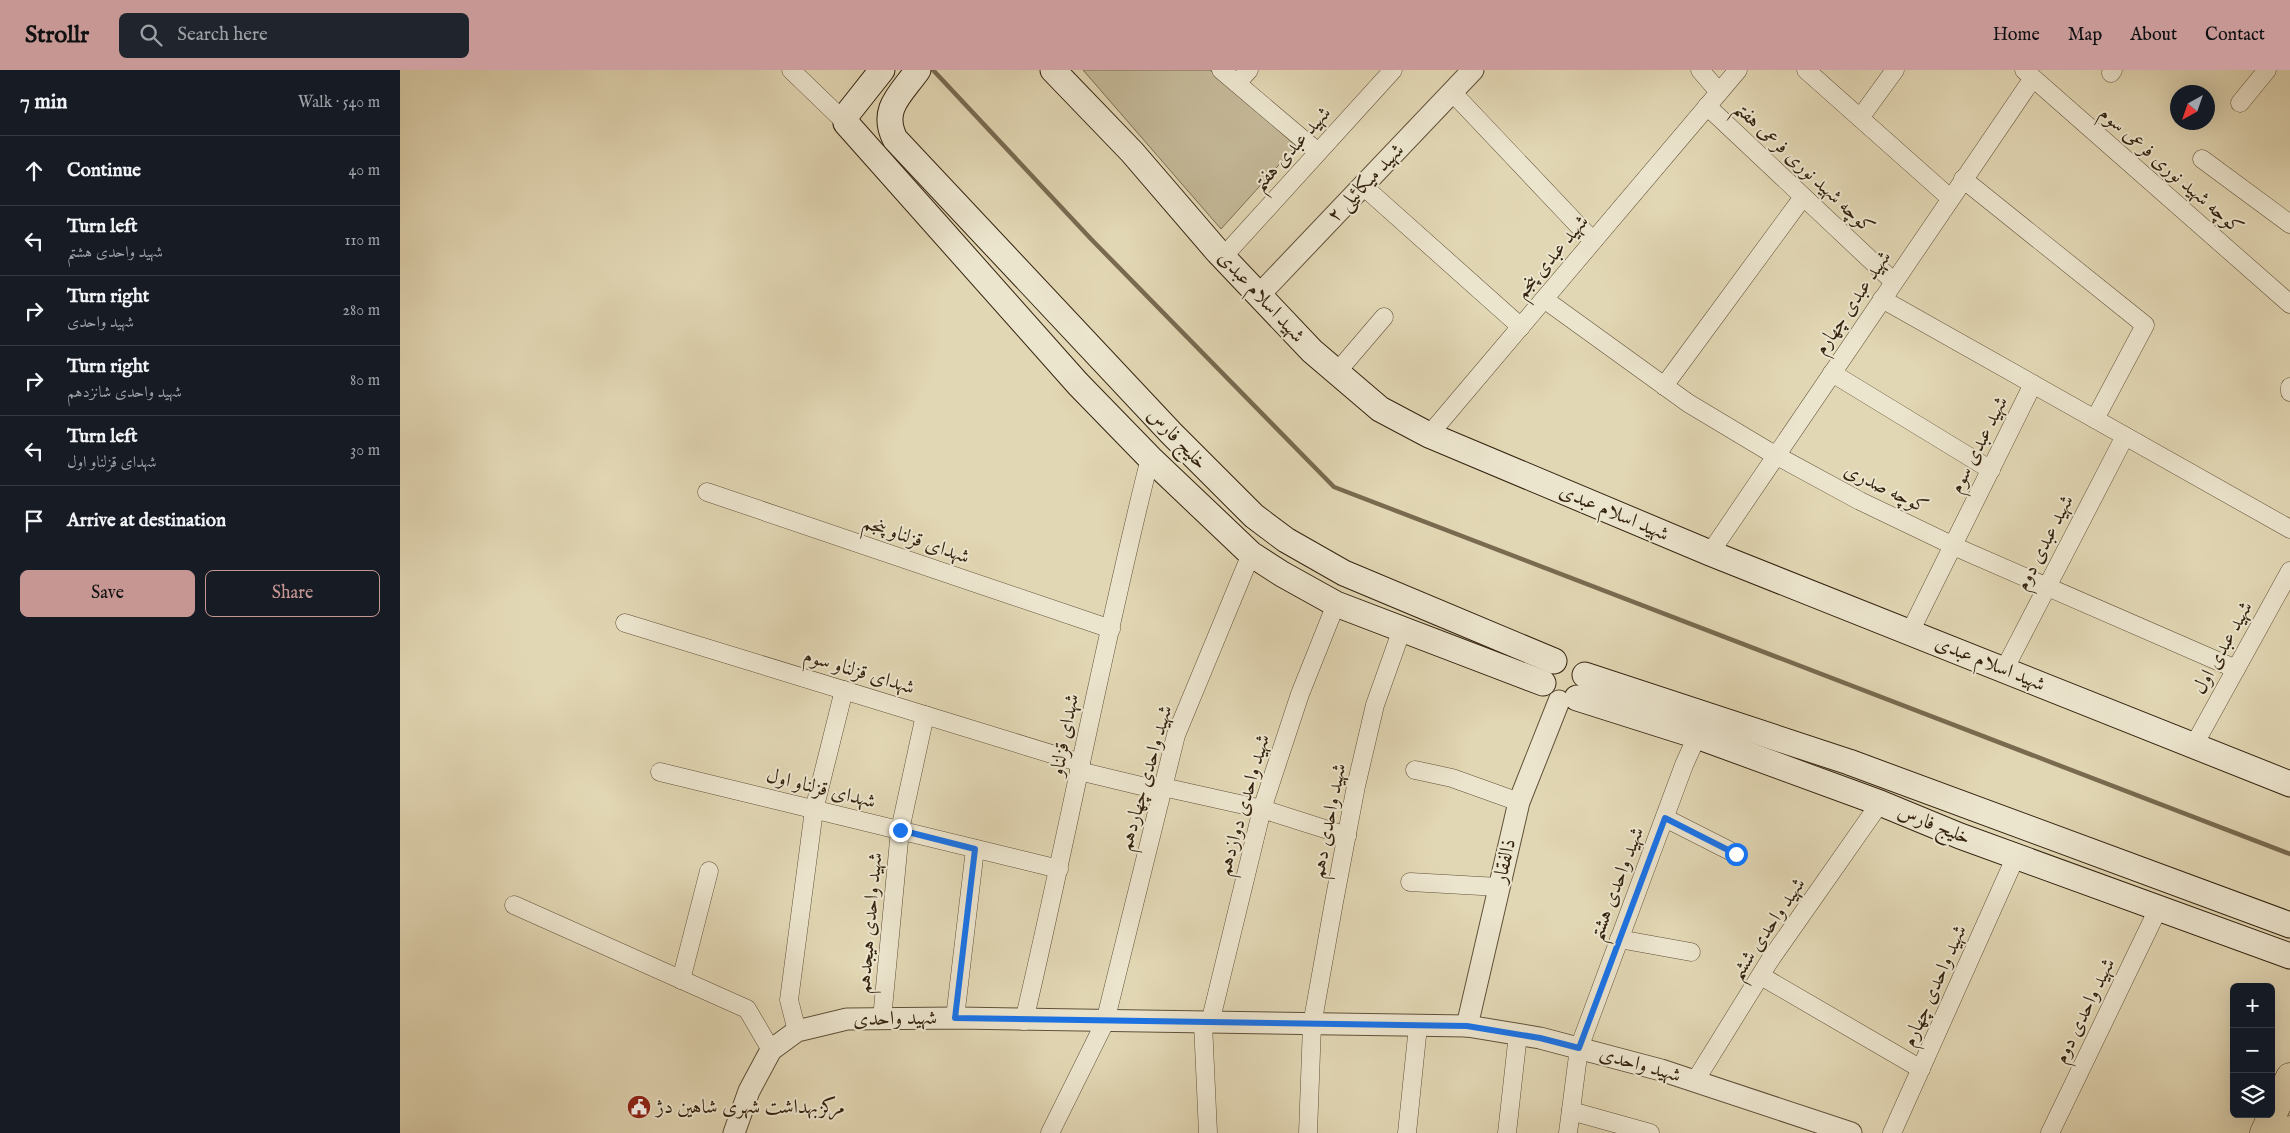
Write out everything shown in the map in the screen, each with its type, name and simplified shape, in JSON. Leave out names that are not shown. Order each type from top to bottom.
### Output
[{"type":"main road","points":[[882,70],[848,113],[846,123],[1078,384],[1150,458],[1251,554],[1282,574],[1336,604],[1566,689]]},
{"type":"main road","name":"خلیج فارس","points":[[918,70],[890,108],[888,118],[895,139],[1171,433],[1254,516],[1286,540],[1344,573],[1554,661],[1560,659],[1573,660],[1578,664],[1566,689]]},
{"type":"main road","name":"شهید اسلام عبدی","points":[[1053,70],[1132,152],[1223,257],[1312,352],[1380,409],[1429,435],[1710,553],[2290,784]]},
{"type":"main road","points":[[901,186],[921,167]]},
{"type":"main road","points":[[1554,661],[1545,670],[1566,689]]},
{"type":"main road","name":"خلیج فارس","points":[[1566,689],[1880,803],[2016,856],[2290,956]]},
{"type":"main road","name":"خلیج فارس","points":[[1566,689],[1849,762],[2290,925]]},
{"type":"main road","points":[[2264,1133],[2290,1077]]},
{"type":"street","points":[[791,70],[846,123]]},
{"type":"street","points":[[1220,70],[1318,152]]},
{"type":"street","points":[[1237,84],[1249,70]]},
{"type":"street","name":"شهید عبدی هفتم","points":[[1223,257],[1393,70]]},
{"type":"street","name":"شهید میکائیلی ۲","points":[[1259,295],[1473,70]]},
{"type":"street","points":[[1700,70],[1719,92]]},
{"type":"street","name":"شهید عبدی پنجم","points":[[1429,435],[1738,70]]},
{"type":"street","points":[[1806,70],[1950,198]]},
{"type":"street","points":[[1860,118],[1895,70]]},
{"type":"street","points":[[2240,102],[2268,70]]},
{"type":"street","name":"شهید عبدی چهارم","points":[[1710,553],[1963,179],[2028,74]]},
{"type":"street","name":"کوچه شهید نوری فرعی سوم","points":[[2028,74],[2290,304]]},
{"type":"street","points":[[1452,92],[1593,241]]},
{"type":"street","name":"کوچه شهید نوری فرعی هفتم","points":[[1708,106],[1894,282]]},
{"type":"street","points":[[2202,159],[2290,224]]},
{"type":"street","points":[[1963,179],[2145,325],[2095,419]]},
{"type":"street","points":[[1363,186],[1521,327]]},
{"type":"street","points":[[1664,386],[1803,197]]},
{"type":"street","name":"کوچه صدری","points":[[1544,299],[1688,403],[1776,456],[1860,502],[1953,546],[2236,669]]},
{"type":"street","points":[[1882,299],[2290,529]]},
{"type":"street","points":[[1337,372],[1384,317]]},
{"type":"street","points":[[1832,373],[1991,470]]},
{"type":"street","name":"شهید عبدی سوم","points":[[1910,632],[2034,384]]},
{"type":"street","name":"شهید عبدی دوم","points":[[2004,670],[2125,436]]},
{"type":"street","name":"شهدای قزلناو","points":[[1024,1021],[1059,869],[1110,629],[1150,458]]},
{"type":"street","name":"شهدای قزلناو پنجم","points":[[707,492],[1110,629]]},
{"type":"street","name":"شهید واحدی چهاردهم","points":[[1050,1133],[1105,1022],[1176,735],[1251,554]]},
{"type":"street","name":"شهید عبدی اول","points":[[2194,745],[2290,571]]},
{"type":"street","name":"شهید واحدی دوازدهم","points":[[1208,1133],[1206,1023],[1262,809],[1300,694],[1336,604]]},
{"type":"street","name":"شهدای قزلناو سوم","points":[[625,623],[925,714],[1080,767],[1163,789],[1262,809],[1347,836]]},
{"type":"street","name":"شهید واحدی دهم","points":[[1308,1133],[1312,1025],[1347,836],[1375,705],[1402,629]]},
{"type":"street","name":"ذالفقار","points":[[1467,1026],[1519,802],[1566,689]]},
{"type":"street","points":[[797,1031],[789,1000],[814,810],[844,690]]},
{"type":"street","name":"شهید واحدی هیجدهم","points":[[882,1019],[900,830],[925,714]]},
{"type":"street","name":"شهید واحدی هشتم","points":[[1568,1133],[1579,1048],[1665,818],[1698,736]]},
{"type":"street","points":[[1415,770],[1452,778],[1519,802]]},
{"type":"street","name":"شهدای قزلناو اول","points":[[660,772],[1059,869]]},
{"type":"street","name":"شهید واحدی ششم","points":[[1695,1081],[1761,976],[1880,803]]},
{"type":"street","points":[[1665,818],[1736,854]]},
{"type":"street","points":[[955,1018],[975,849]]},
{"type":"street","name":"شهید واحدی چهارم","points":[[1892,1133],[2016,856]]},
{"type":"street","points":[[681,980],[709,871]]},
{"type":"street","points":[[1410,882],[1499,888]]},
{"type":"street","points":[[514,905],[747,1009],[771,1050],[749,1091],[734,1133]]},
{"type":"street","name":"شهید واحدی دوم","points":[[2050,1133],[2159,907]]},
{"type":"street","points":[[1619,939],[1691,952]]},
{"type":"street","points":[[1761,976],[1921,1069]]},
{"type":"street","name":"شهید واحدی","points":[[771,1050],[797,1031],[847,1018],[1467,1026],[1518,1034],[1579,1048],[1695,1081],[1851,1133]]},
{"type":"street","points":[[1407,1133],[1418,1026]]},
{"type":"street","points":[[1507,1133],[1518,1034]]},
{"type":"street","points":[[1570,1111],[1650,1133]]},
{"type":"shaded area","points":[[1083,70],[1210,70],[1296,146],[1221,229]]},
{"type":"waterway","points":[[933,70],[1091,239],[1334,487],[2290,854]]},
{"type":"place","name":"مرکزبهداشت شهری شاهین دژ","points":[[639,1107]]},
{"type":"route","points":[[900,830],[975,849],[955,1018],[1024,1021],[1467,1026],[1540,1038],[1579,1048],[1665,818],[1736,854]]}]
